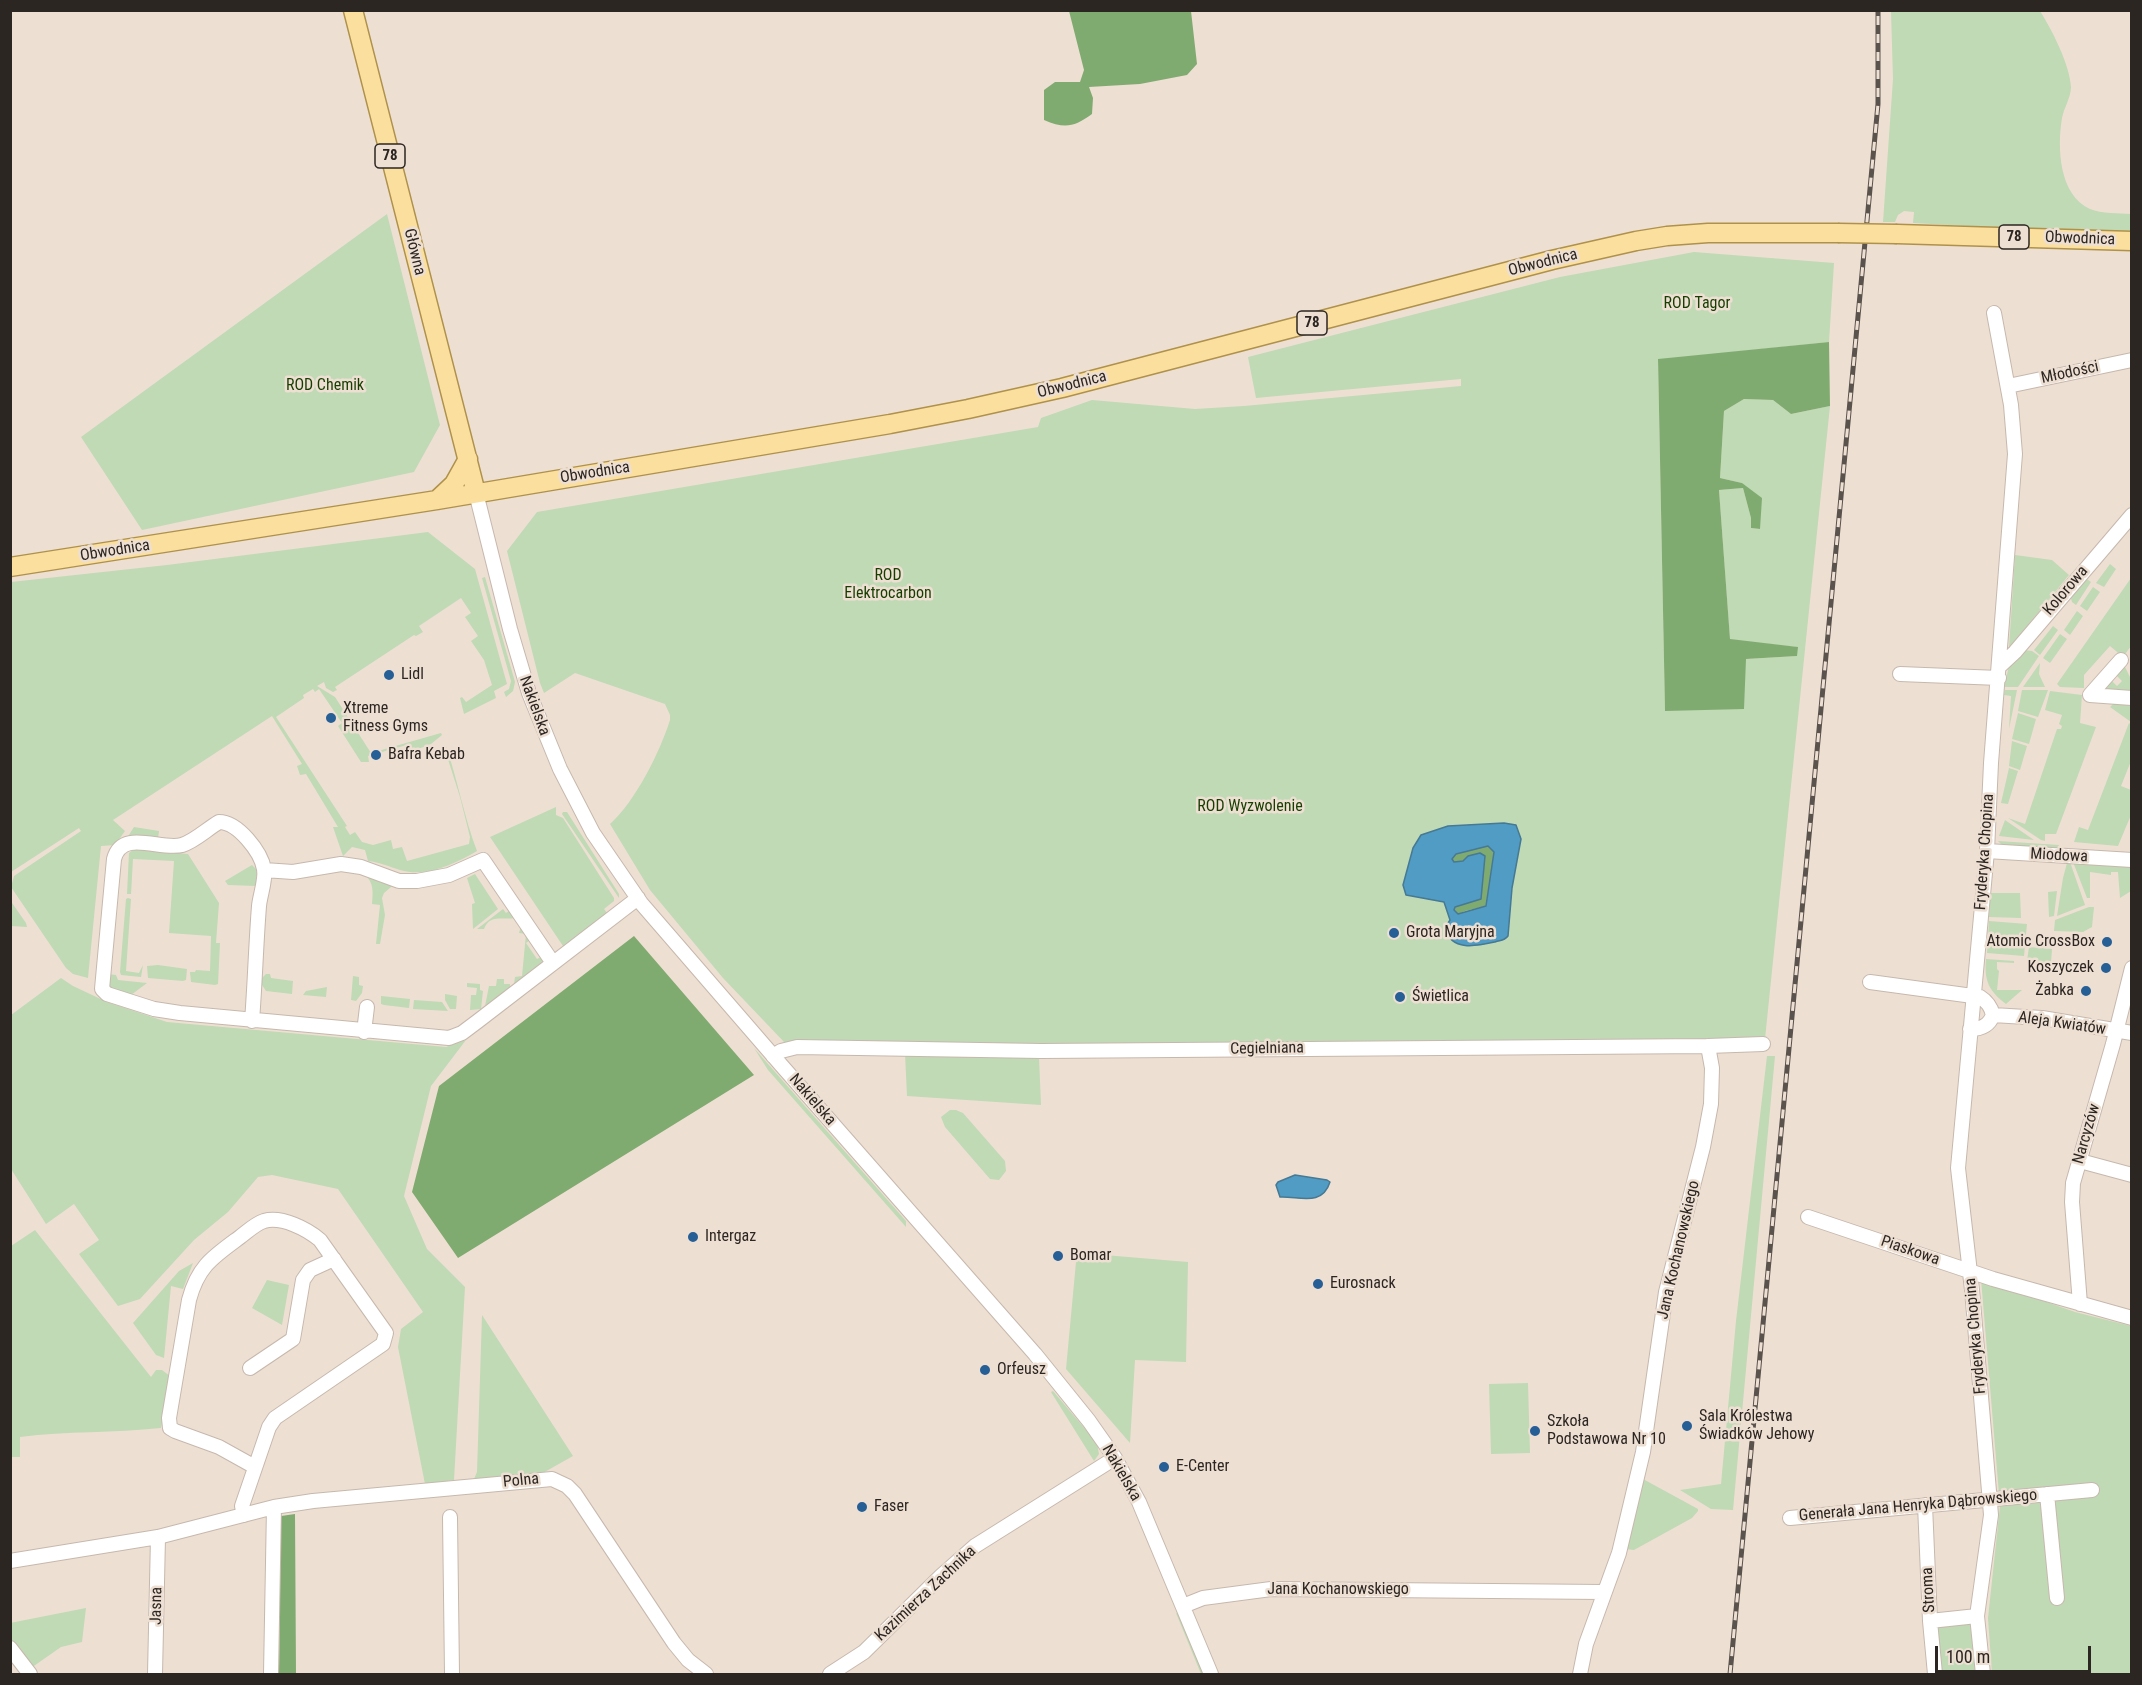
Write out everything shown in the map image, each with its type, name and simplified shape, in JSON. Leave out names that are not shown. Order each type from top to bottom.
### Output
[{"type":"main road","name":"Główna","points":[[354,10],[476,493]]},
{"type":"main road","name":"Obwodnica","points":[[10,567],[437,500],[968,409],[1062,388],[1552,260],[1666,236],[1708,233],[1838,233],[2132,241]]},
{"type":"main road","points":[[437,500],[454,484],[468,459]]},
{"type":"street","name":"Fryderyka Chopina","points":[[1983,1674],[1977,1616],[1991,1515],[1970,1272],[1958,1168],[1987,852],[2015,453],[2008,386],[1994,314]]},
{"type":"street","name":"Młodości","points":[[2008,386],[2132,360]]},
{"type":"street","name":"Nakielska","points":[[476,493],[520,664],[547,740],[587,823],[638,898],[773,1056],[1035,1353],[1089,1421],[1115,1458],[1139,1503],[1211,1674]]},
{"type":"street","name":"Kolorowa","points":[[1999,672],[2132,515]]},
{"type":"street","points":[[2121,660],[2090,695],[2132,698]]},
{"type":"street","points":[[1900,674],[1999,672]]},
{"type":"street","points":[[252,1021],[254,970],[264,870],[245,836],[234,826],[225,822],[216,824],[183,845],[133,842],[121,847],[114,859],[103,975],[102,989],[104,992],[154,1009],[252,1021],[449,1038],[462,1033],[638,898]]},
{"type":"street","name":"Miodowa","points":[[1987,852],[2132,860]]},
{"type":"street","points":[[264,870],[293,872],[341,864],[361,867],[399,881],[417,881],[449,875],[483,860],[553,963]]},
{"type":"street","name":"Narcyzów","points":[[2080,1304],[2072,1202],[2073,1183],[2132,968]]},
{"type":"street","points":[[1870,982],[1980,997],[1992,1009],[1993,1016],[1986,1025],[1970,1029]]},
{"type":"street","points":[[364,1032],[367,1007]]},
{"type":"street","name":"Aleja Kwiatów","points":[[1993,1016],[2042,1018],[2132,1034]]},
{"type":"street","name":"Cegielniana","points":[[773,1056],[781,1051],[797,1047],[1041,1051],[1763,1044]]},
{"type":"street","name":"Jana Kochanowskiego","points":[[1580,1674],[1586,1644],[1619,1553],[1643,1452],[1666,1292],[1707,1126],[1712,1092],[1712,1068],[1708,1046]]},
{"type":"street","points":[[2080,1161],[2132,1175]]},
{"type":"street","name":"Piaskowa","points":[[1808,1217],[1970,1272],[2132,1318]]},
{"type":"street","points":[[244,1515],[242,1506],[269,1427],[275,1418],[383,1344],[386,1333],[320,1240],[307,1229],[275,1220],[264,1221],[256,1225],[207,1262],[194,1284],[169,1418],[170,1428],[219,1447],[255,1467]]},
{"type":"street","points":[[250,1368],[292,1339],[303,1280],[310,1270],[334,1259]]},
{"type":"street","name":"Kazimierza Zachnika","points":[[830,1674],[864,1652],[975,1546],[1115,1458]]},
{"type":"street","name":"Polna","points":[[10,1561],[158,1537],[274,1508],[332,1499],[547,1479],[558,1481],[575,1494],[682,1654],[706,1674]]},
{"type":"street","name":"Generała Jana Henryka Dąbrowskiego","points":[[1790,1518],[2092,1490]]},
{"type":"street","name":"Generała Jana Henryka Dąbrowskiego","points":[[2047,1494],[2056,1598]]},
{"type":"street","name":"Stroma","points":[[1925,1505],[1930,1621],[1935,1674]]},
{"type":"street","points":[[271,1674],[274,1508]]},
{"type":"street","points":[[450,1517],[452,1674]]},
{"type":"street","name":"Jasna","points":[[155,1674],[158,1537]]},
{"type":"street","name":"Jana Kochanowskiego","points":[[1182,1606],[1203,1598],[1271,1589],[1603,1592]]},
{"type":"street","points":[[1930,1621],[1977,1616]]},
{"type":"street","points":[[10,1648],[30,1674]]},
{"type":"green space","points":[[1069,11],[1191,11],[1197,64],[1187,75],[1140,84],[1089,87],[1093,98],[1092,114],[1080,122],[1069,125],[1058,125],[1044,120],[1044,90],[1055,82],[1080,82],[1084,70]]},
{"type":"green space","points":[[1891,11],[2040,11],[2060,48],[2070,78],[2071,91],[2060,130],[2060,156],[2066,182],[2080,202],[2090,209],[2105,213],[2131,214],[2131,235],[1913,223],[1914,212],[1904,211],[1898,215],[1895,222],[1883,222],[1893,79]]},
{"type":"green space","name":"ROD Chemik","points":[[387,214],[440,425],[414,472],[142,530],[81,437]]},
{"type":"green space","name":"ROD Wyzwolenie","points":[[1694,252],[1834,263],[1829,342],[1658,360],[1665,711],[1746,659],[1797,656],[1797,647],[1730,640],[1719,490],[1743,488],[1751,518],[1751,528],[1760,529],[1742,483],[1720,478],[1724,411],[1744,399],[1773,400],[1791,414],[1830,406],[1765,1039],[1130,1045],[785,1043],[723,978],[650,890],[610,824],[629,803],[660,747],[670,720],[665,704],[575,673],[544,693],[540,683],[507,551],[537,512],[1038,427],[1041,418],[1092,400],[1195,409],[1461,386],[1461,379],[1256,398],[1248,357],[1560,277]]},
{"type":"green space","points":[[1829,342],[1830,406],[1791,414],[1773,400],[1744,399],[1724,411],[1720,478],[1742,483],[1762,498],[1760,529],[1751,528],[1751,518],[1743,488],[1719,490],[1730,639],[1798,647],[1797,656],[1746,659],[1744,709],[1665,711],[1658,359]]},
{"type":"green space","points":[[428,532],[475,569],[507,684],[494,691],[496,698],[464,714],[460,698],[462,697],[466,702],[492,685],[484,660],[471,641],[478,636],[465,617],[471,613],[461,598],[419,626],[423,632],[414,635],[335,687],[337,690],[333,692],[326,688],[324,682],[317,686],[335,697],[371,753],[441,733],[442,735],[431,744],[413,751],[410,744],[368,756],[369,762],[361,762],[338,726],[342,723],[319,689],[315,692],[313,689],[303,695],[304,698],[276,717],[347,826],[345,827],[350,835],[355,832],[362,842],[373,845],[391,840],[393,849],[402,847],[407,861],[469,844],[470,837],[445,750],[446,746],[477,851],[450,865],[420,872],[400,870],[368,861],[365,850],[352,847],[343,856],[333,827],[338,827],[306,774],[300,775],[297,766],[302,764],[272,716],[113,820],[125,831],[115,845],[101,846],[88,978],[73,974],[66,968],[11,887],[14,876],[81,831],[79,828],[11,872],[11,582]]},
{"type":"green space","points":[[2015,555],[2052,560],[2069,575],[2009,648]]},
{"type":"green space","points":[[2110,564],[2116,569],[2104,587],[2096,583]]},
{"type":"green space","points":[[485,577],[515,682],[513,691],[506,697],[504,692],[509,689],[511,681],[482,578]]},
{"type":"green space","points":[[2084,577],[2091,582],[2076,605],[2072,602],[2070,595]]},
{"type":"green space","points":[[2131,578],[2131,646],[2123,657],[2110,646],[2084,675],[2084,688],[2060,687],[2057,684]]},
{"type":"green space","points":[[2093,587],[2100,592],[2087,611],[2080,606]]},
{"type":"green space","points":[[2077,611],[2083,616],[2070,635],[2064,630]]},
{"type":"green space","points":[[2053,626],[2058,630],[2040,655],[2034,650]]},
{"type":"green space","points":[[2060,634],[2067,639],[2050,663],[2043,658]]},
{"type":"green space","points":[[2023,650],[2032,651],[2039,656],[2018,687],[2004,687],[2009,666]]},
{"type":"green space","points":[[2040,663],[2039,674],[2045,687],[2023,687]]},
{"type":"green space","points":[[2124,665],[2131,679],[2131,691],[2103,689],[2111,680],[2117,686],[2122,681],[2116,675]]},
{"type":"green space","points":[[2005,690],[2017,690],[2009,729],[2011,696],[2004,695]]},
{"type":"green space","points":[[2022,690],[2048,690],[2038,717],[2018,711]]},
{"type":"green space","points":[[2050,691],[2082,695],[2080,723],[2096,727],[2056,834],[2045,834],[2045,841],[2008,818],[2025,824],[2057,729],[2061,729],[2062,726],[2059,724],[2062,715],[2045,710]]},
{"type":"green space","points":[[2116,701],[2131,701],[2131,722],[2110,707]]},
{"type":"green space","points":[[2018,713],[2036,719],[2029,744],[2012,739]]},
{"type":"green space","points":[[2129,723],[2131,725],[2131,761],[2121,786],[2131,790],[2131,815],[2118,846],[2074,842],[2079,827],[2088,830]]},
{"type":"green space","points":[[2012,741],[2027,746],[2020,770],[2009,766]]},
{"type":"green space","points":[[2009,768],[2018,771],[2008,804],[2001,803]]},
{"type":"green space","points":[[556,807],[556,815],[563,818],[614,898],[614,901],[604,909],[607,913],[563,946],[490,837]]},
{"type":"green space","points":[[567,812],[619,894],[619,898],[562,814]]},
{"type":"green space","points":[[2005,820],[2034,840],[1999,836]]},
{"type":"green space","points":[[134,827],[159,831],[158,839],[127,838]]},
{"type":"green space","points":[[1998,841],[2059,845],[2061,850],[2003,846]]},
{"type":"green space","points":[[1488,846],[1494,852],[1486,906],[1458,914],[1454,910],[1455,907],[1472,900],[1468,856],[1463,861],[1453,862],[1452,860],[1456,854]]},
{"type":"green space","points":[[134,849],[188,854],[219,903],[216,943],[220,943],[218,984],[191,982],[190,972],[210,971],[211,936],[169,933],[174,861],[133,859],[131,894],[127,894],[129,853]]},
{"type":"green space","points":[[2070,862],[2085,905],[2057,916],[2063,878],[2067,863]]},
{"type":"green space","points":[[2073,862],[2131,865],[2131,891],[2120,898],[2118,872],[2111,872],[2111,875],[2090,872],[2090,898],[2087,898]]},
{"type":"green space","points":[[252,865],[257,870],[256,886],[228,885],[225,881]]},
{"type":"green space","points":[[475,874],[498,909],[473,929],[472,904],[475,903],[467,878]]},
{"type":"green space","points":[[365,875],[419,888],[391,887],[384,893],[382,898],[385,915],[380,944],[376,944],[380,905],[372,904],[373,892]]},
{"type":"green space","points":[[2057,891],[2054,916],[2049,917],[2048,892]]},
{"type":"green space","points":[[1990,893],[2020,893],[2021,918],[1989,917]]},
{"type":"green space","points":[[126,899],[131,899],[126,971],[139,973],[143,965],[141,977],[121,975],[120,972]]},
{"type":"green space","points":[[10,900],[26,923],[27,927],[11,926]]},
{"type":"green space","points":[[2094,907],[2092,927],[2083,932],[2054,931],[2055,920]]},
{"type":"green space","points":[[503,909],[506,913],[512,909],[515,918],[493,919],[486,924],[484,929],[477,929]]},
{"type":"green space","points":[[1989,921],[2027,924],[2024,956],[1987,953]]},
{"type":"green space","points":[[521,926],[533,938],[526,943],[537,959],[541,957],[543,960],[514,984],[515,977],[522,976],[526,934],[519,933]]},
{"type":"green space","points":[[634,936],[754,1075],[458,1258],[412,1192],[439,1086]]},
{"type":"green space","points":[[2029,947],[2052,949],[2051,963],[2027,961]]},
{"type":"green space","points":[[1986,959],[2014,961],[2014,963],[1997,962],[1999,971],[1997,990],[2022,990],[2006,1004],[1995,995],[1989,985]]},
{"type":"green space","points":[[158,965],[187,969],[186,980],[148,978],[147,966]]},
{"type":"green space","points":[[107,974],[116,975],[118,980],[147,983],[131,995],[108,988]]},
{"type":"green space","points":[[270,974],[271,978],[293,981],[292,994],[266,991],[262,985],[262,978]]},
{"type":"green space","points":[[353,976],[359,977],[359,985],[363,986],[362,993],[356,1001],[351,1000]]},
{"type":"green space","points":[[61,978],[107,1002],[167,1022],[446,1047],[466,1040],[431,1086],[404,1196],[427,1249],[465,1287],[454,1480],[425,1484],[398,1347],[401,1329],[423,1312],[338,1189],[272,1175],[258,1177],[228,1212],[194,1240],[140,1299],[118,1306],[79,1254],[99,1240],[74,1204],[46,1224],[11,1169],[11,1015]]},
{"type":"green space","points":[[497,979],[504,979],[504,984],[510,984],[510,987],[485,1006],[489,986],[496,986]]},
{"type":"green space","points":[[467,983],[480,984],[480,990],[483,991],[481,1009],[470,1010],[471,995],[476,995],[477,988],[467,987]]},
{"type":"green space","points":[[327,987],[326,997],[303,995],[306,991]]},
{"type":"green space","points":[[445,994],[457,996],[456,1009],[450,1009],[445,1000]]},
{"type":"green space","points":[[381,996],[410,999],[409,1008],[381,1004]]},
{"type":"green space","points":[[414,1000],[442,1002],[448,1011],[413,1009]]},
{"type":"green space","points":[[754,1048],[906,1221],[906,1227],[768,1070]]},
{"type":"green space","points":[[905,1054],[1039,1057],[1041,1105],[907,1096]]},
{"type":"green space","points":[[1767,1056],[1775,1056],[1733,1510],[1711,1509],[1680,1490],[1721,1484],[1736,1321]]},
{"type":"green space","points":[[950,1110],[963,1113],[1005,1161],[1006,1171],[999,1180],[990,1179],[945,1127],[941,1117]]},
{"type":"green space","points":[[35,1230],[151,1377],[156,1370],[162,1370],[170,1376],[161,1428],[20,1437],[20,1457],[11,1457],[11,1246]]},
{"type":"green space","points":[[1092,1254],[1188,1262],[1186,1362],[1135,1360],[1130,1443],[1066,1369],[1076,1262]]},
{"type":"green space","points":[[193,1263],[183,1289],[171,1286],[164,1358],[156,1355],[133,1323],[179,1271]]},
{"type":"green space","points":[[1981,1279],[2075,1312],[2131,1326],[2131,1674],[1992,1674],[1988,1618],[2000,1506]]},
{"type":"green space","points":[[267,1280],[289,1285],[282,1325],[252,1308]]},
{"type":"green space","points":[[482,1315],[573,1456],[541,1474],[474,1479],[477,1472]]},
{"type":"green space","points":[[1528,1383],[1530,1453],[1491,1454],[1489,1384]]},
{"type":"green space","points":[[1053,1391],[1097,1443],[1099,1454],[1094,1461],[1051,1392]]},
{"type":"green space","points":[[1643,1479],[1698,1511],[1692,1518],[1634,1550],[1625,1549]]},
{"type":"green space","points":[[295,1514],[296,1674],[279,1674],[281,1516]]},
{"type":"green space","points":[[86,1608],[82,1642],[61,1647],[31,1668],[11,1640],[10,1623]]},
{"type":"green space","points":[[1176,1613],[1179,1614],[1204,1674],[1201,1674]]},
{"type":"green space","points":[[1968,1621],[1973,1624],[1977,1671],[1974,1674],[1944,1673],[1939,1668],[1936,1624]]},
{"type":"water","points":[[1504,823],[1516,825],[1521,839],[1512,888],[1508,936],[1504,940],[1473,946],[1459,944],[1448,936],[1445,928],[1450,920],[1444,902],[1406,895],[1403,885],[1413,848],[1421,835],[1448,826]],"holes":[[[1488,846],[1494,852],[1486,906],[1458,914],[1454,910],[1455,907],[1481,899],[1485,856],[1480,853],[1468,856],[1463,861],[1454,862],[1452,859],[1456,854]]]},
{"type":"water","points":[[1295,1175],[1330,1182],[1326,1190],[1316,1197],[1280,1197],[1276,1185],[1278,1182]]},
{"type":"railway","points":[[1730,1674],[1878,104],[1878,10]]},
{"type":"place","name":"Lidl","points":[[389,675]]},
{"type":"place","name":"Xtreme Fitness Gyms","points":[[331,718]]},
{"type":"place","name":"Bafra Kebab","points":[[376,755]]},
{"type":"place","name":"Grota Maryjna","points":[[1394,933]]},
{"type":"place","name":"Atomic CrossBox","points":[[2107,942]]},
{"type":"place","name":"Koszyczek","points":[[2106,968]]},
{"type":"place","name":"Żabka","points":[[2086,991]]},
{"type":"place","name":"Świetlica","points":[[1400,997]]},
{"type":"place","name":"Intergaz","points":[[693,1237]]},
{"type":"place","name":"Bomar","points":[[1058,1256]]},
{"type":"place","name":"Eurosnack","points":[[1318,1284]]},
{"type":"place","name":"Orfeusz","points":[[985,1370]]},
{"type":"place","name":"Sala Królestwa Świadków Jehowy","points":[[1687,1426]]},
{"type":"place","name":"Szkoła Podstawowa Nr 10","points":[[1535,1431]]},
{"type":"place","name":"E-Center","points":[[1164,1467]]},
{"type":"place","name":"Faser","points":[[862,1507]]},
{"type":"park label","name":"ROD Tagor","points":[[1697,304]]},
{"type":"park label","name":"ROD Elektrocarbon","points":[[888,585]]}]
